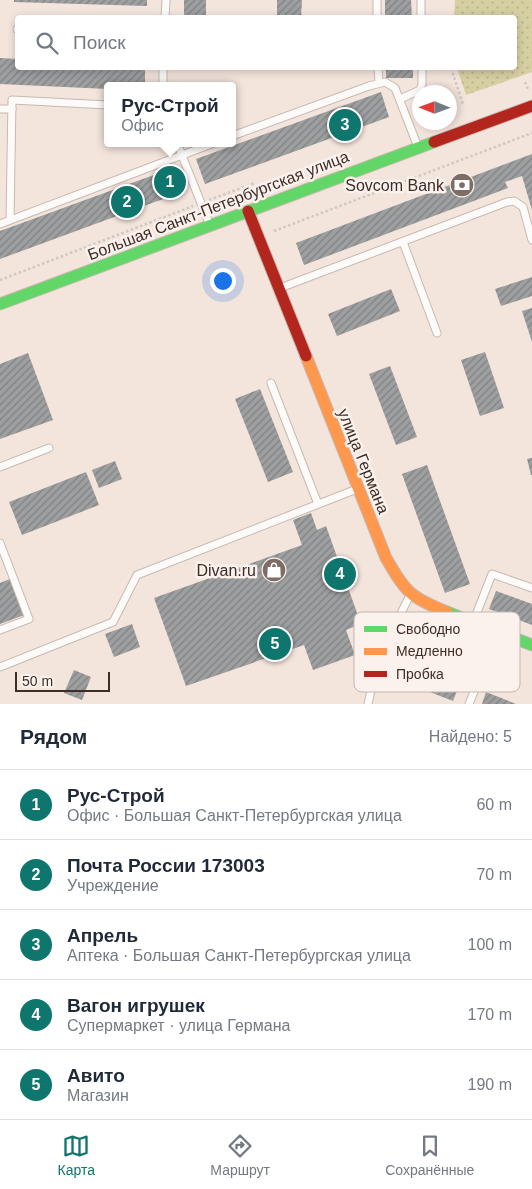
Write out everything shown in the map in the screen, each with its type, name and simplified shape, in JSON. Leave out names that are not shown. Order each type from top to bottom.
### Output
[{"type":"main road","name":"Большая Санкт-Петербургская улица","points":[[0,304],[532,106]]},
{"type":"main road","name":"улица Германа","points":[[248,211],[386,558],[400,582],[410,594],[422,602],[448,612]]},
{"type":"main road","name":"улица Германа","points":[[520,640],[532,645]]},
{"type":"lane","points":[[165,15],[166,0]]},
{"type":"lane","points":[[377,0],[377,15]]},
{"type":"lane","points":[[421,0],[421,15]]},
{"type":"lane","points":[[378,70],[379,83]]},
{"type":"lane","points":[[400,99],[420,90],[422,70]]},
{"type":"lane","points":[[236,135],[385,82],[392,84],[395,88],[418,148]]},
{"type":"lane","points":[[10,220],[12,100],[104,105]]},
{"type":"lane","points":[[0,109],[12,109]]},
{"type":"lane","points":[[179,147],[210,226]]},
{"type":"lane","points":[[0,224],[203,147]]},
{"type":"lane","points":[[278,288],[507,202],[514,201],[523,208],[532,240]]},
{"type":"lane","points":[[403,242],[436,332]]},
{"type":"lane","points":[[270,383],[318,504]]},
{"type":"lane","points":[[0,467],[49,448]]},
{"type":"lane","points":[[0,667],[113,622],[137,575],[358,489]]},
{"type":"lane","points":[[0,544],[29,619],[0,630]]},
{"type":"lane","points":[[477,612],[492,574],[532,588]]},
{"type":"lane","points":[[401,612],[410,594]]},
{"type":"lane","points":[[469,704],[474,692]]},
{"type":"path","points":[[452,70],[463,104]]},
{"type":"path","points":[[274,232],[532,133]]},
{"type":"path","points":[[0,280],[255,183]]},
{"type":"shaded area","points":[[455,0],[532,0],[532,72],[466,95],[458,70],[517,70],[517,15],[454,15]]},
{"type":"building","points":[[14,0],[147,0],[147,6],[14,2]]},
{"type":"building","points":[[184,0],[206,0],[206,15],[184,15]]},
{"type":"building","points":[[277,0],[302,0],[301,15],[277,15]]},
{"type":"building","points":[[385,0],[411,0],[412,15],[385,15]]},
{"type":"building","points":[[0,58],[15,59],[15,70],[145,70],[145,82],[104,82],[104,89],[0,84]]},
{"type":"building","points":[[386,70],[413,70],[413,78],[386,78]]},
{"type":"building","points":[[381,92],[389,117],[205,184],[196,159],[229,147],[236,147],[236,145]]},
{"type":"building","points":[[532,154],[532,210],[522,176],[505,182],[508,188],[304,265],[296,243]]},
{"type":"building","points":[[173,168],[182,192],[0,259],[0,231]]},
{"type":"building","points":[[532,277],[532,296],[501,306],[495,289]]},
{"type":"building","points":[[391,289],[400,311],[337,336],[328,314]]},
{"type":"building","points":[[532,308],[532,342],[522,311]]},
{"type":"building","points":[[485,352],[504,408],[480,416],[461,360]]},
{"type":"building","points":[[28,353],[53,420],[0,439],[0,364]]},
{"type":"building","points":[[390,366],[417,437],[396,445],[369,374]]},
{"type":"building","points":[[260,389],[293,472],[268,482],[235,399]]},
{"type":"building","points":[[532,458],[532,475],[531,475],[527,459]]},
{"type":"building","points":[[115,461],[122,479],[99,488],[92,470]]},
{"type":"building","points":[[427,465],[470,584],[445,593],[402,474]]},
{"type":"building","points":[[86,472],[99,505],[22,535],[9,502]]},
{"type":"building","points":[[311,513],[317,530],[326,526],[357,612],[354,612],[354,627],[346,630],[354,655],[313,670],[304,645],[186,686],[154,598],[302,545],[293,520]]},
{"type":"building","points":[[10,579],[24,615],[0,624],[0,583]]},
{"type":"building","points":[[496,591],[532,604],[532,625],[520,621],[520,612],[497,612],[489,609]]},
{"type":"building","points":[[132,624],[140,647],[114,657],[105,634]]},
{"type":"building","points":[[74,670],[91,677],[82,700],[64,693]]},
{"type":"building","points":[[430,692],[457,692],[453,701]]},
{"type":"building","points":[[486,692],[516,704],[482,704]]},
{"type":"traffic: fast","points":[[0,304],[434,142]]},
{"type":"traffic: fast","points":[[520,640],[532,645]]},
{"type":"traffic: slow","points":[[306,356],[386,558],[410,592],[424,602],[447,612]]},
{"type":"traffic: jam","points":[[434,142],[532,106]]},
{"type":"traffic: jam","points":[[248,211],[306,356]]},
{"type":"place","name":"Апрель","points":[[345,125]]},
{"type":"place","name":"Рус-Строй","points":[[170,182]]},
{"type":"place","name":"Sovcom Bank","points":[[462,185]]},
{"type":"place","name":"Почта России 173003","points":[[127,202]]},
{"type":"place","name":"Divan.ru","points":[[274,570]]},
{"type":"place","name":"Вагон игрушек","points":[[340,574]]},
{"type":"place","name":"Авито","points":[[275,644]]}]
